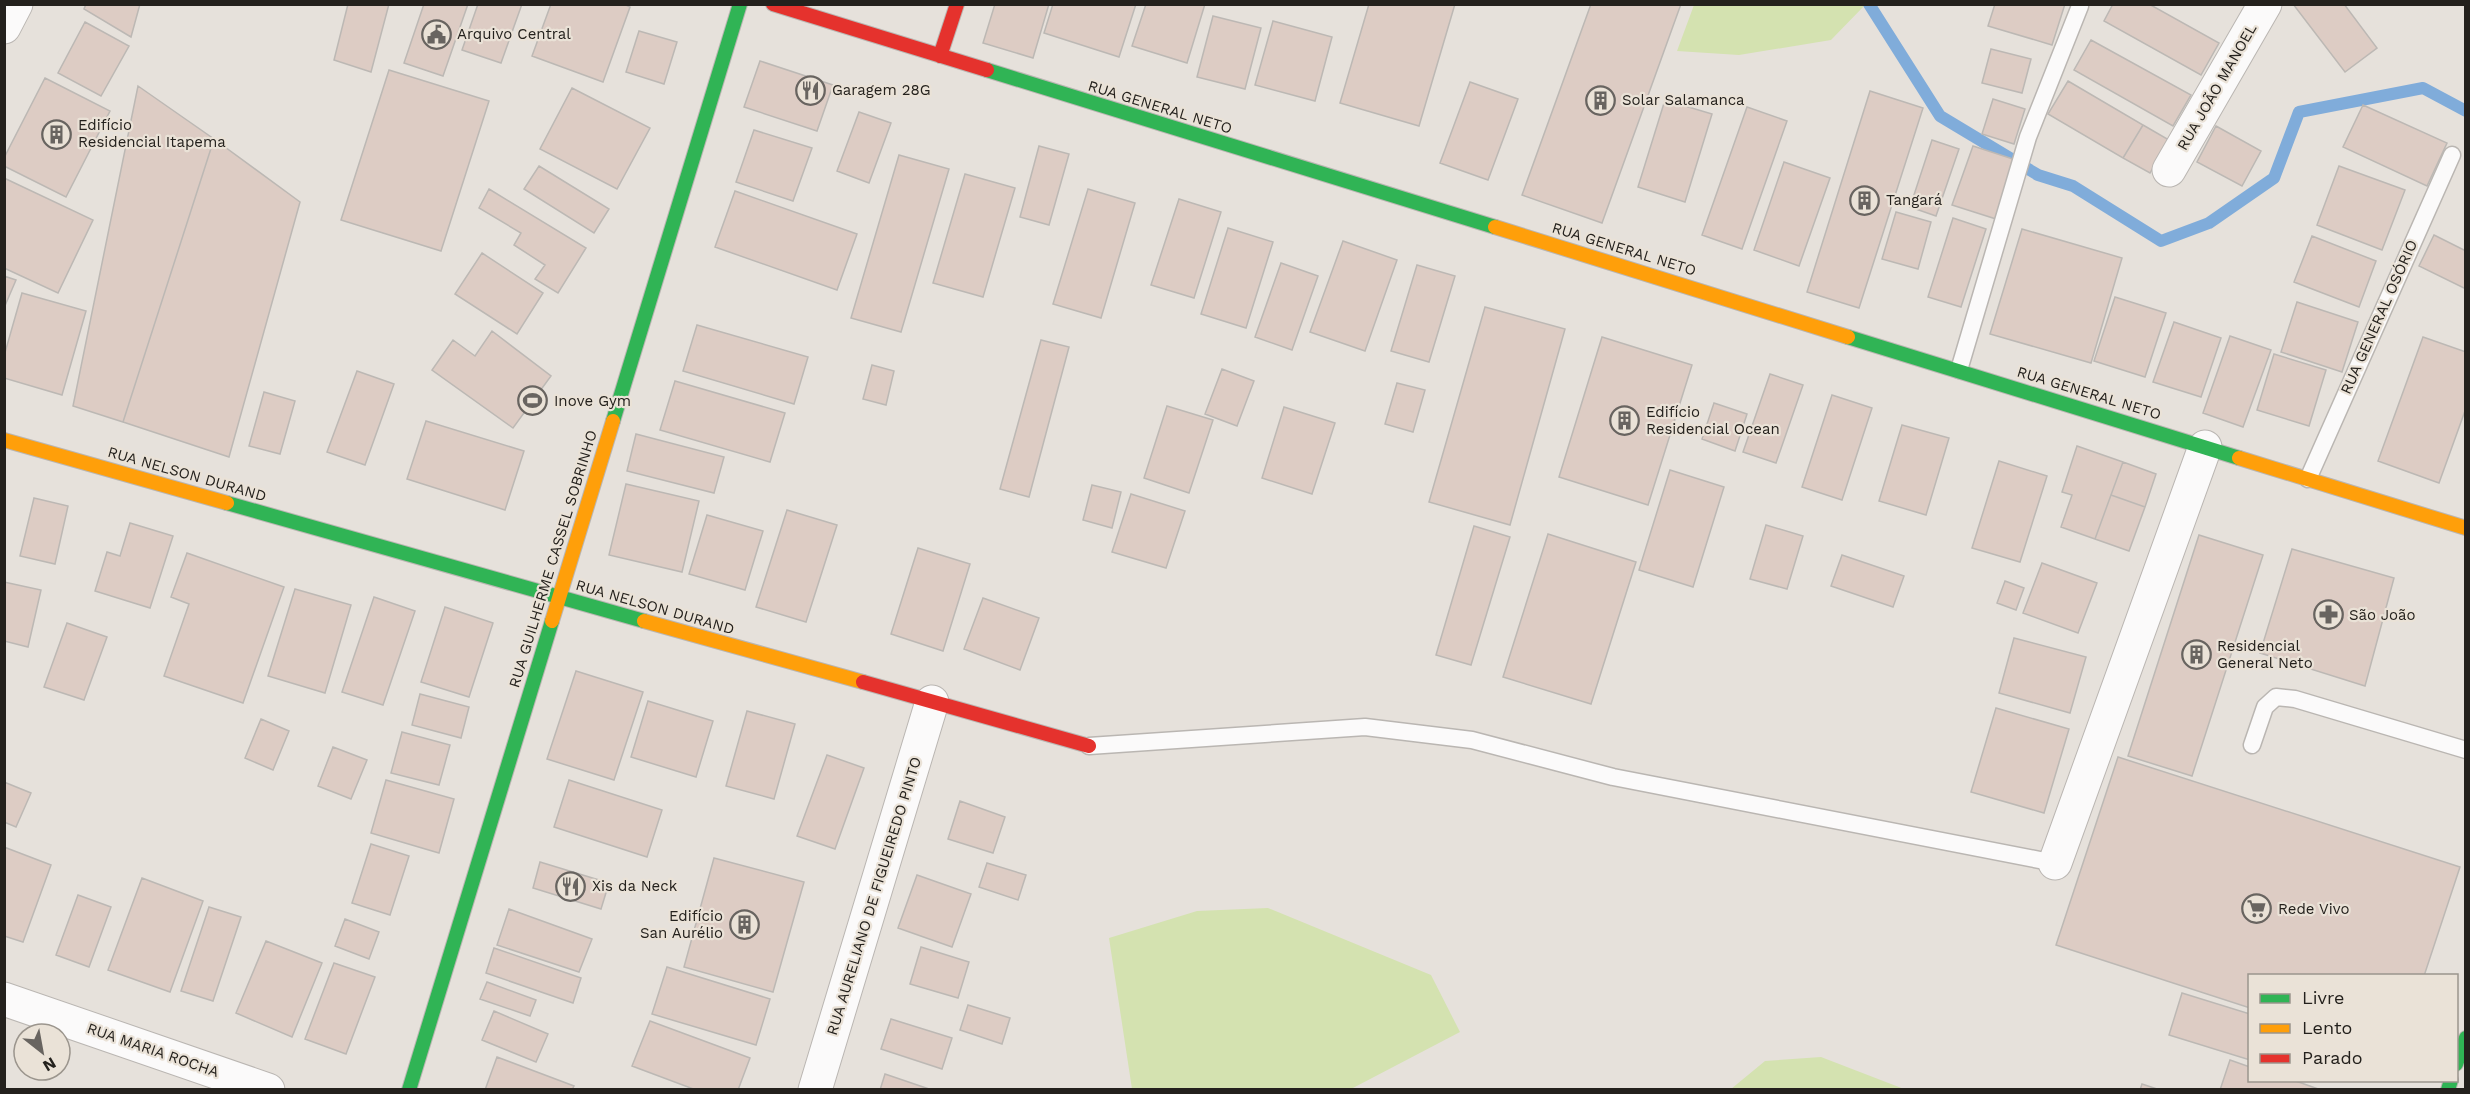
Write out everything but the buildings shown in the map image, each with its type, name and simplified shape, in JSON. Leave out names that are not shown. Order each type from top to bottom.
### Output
[{"type":"street","points":[[4,27],[16,4]]},
{"type":"street","name":"RUA GUILHERME CASSEL SOBRINHO","points":[[409,1089],[740,4]]},
{"type":"street","name":"RUA GENERAL NETO","points":[[773,4],[2466,528]]},
{"type":"street","points":[[940,56],[957,4]]},
{"type":"street","name":"RUA JOÃO MANOEL","points":[[2169,170],[2265,4]]},
{"type":"street","name":"RUA NELSON DURAND","points":[[4,440],[1089,746]]},
{"type":"street","points":[[2055,863],[2205,447]]},
{"type":"street","name":"RUA AURELIANO DE FIGUEIREDO PINTO","points":[[815,1089],[932,702]]},
{"type":"street","name":"RUA MARIA ROCHA","points":[[4,999],[267,1089]]},
{"type":"street","points":[[2458,1061],[2466,1038]]},
{"type":"lane","points":[[1959,370],[2028,137],[2080,6]]},
{"type":"lane","name":"RUA GENERAL OSÓRIO","points":[[2308,479],[2452,154]]},
{"type":"lane","points":[[2252,745],[2265,707],[2276,697],[2295,699],[2466,750]]},
{"type":"lane","points":[[1089,746],[1365,727],[1472,740],[1613,777],[2055,863]]},
{"type":"green space","points":[[1694,4],[1865,5],[1831,40],[1739,55],[1677,51]]},
{"type":"green space","points":[[1268,908],[1431,975],[1460,1032],[1351,1089],[1132,1089],[1109,938],[1197,911]]},
{"type":"green space","points":[[1821,1057],[1904,1089],[1731,1089],[1765,1061]]},
{"type":"waterway","points":[[1869,4],[1940,116],[2038,175],[2073,186],[2161,241],[2209,223],[2274,178],[2299,112],[2423,88],[2466,111]]},
{"type":"traffic: fast","points":[[613,421],[740,4]]},
{"type":"traffic: fast","points":[[987,70],[1495,227]]},
{"type":"traffic: fast","points":[[1848,337],[2239,458]]},
{"type":"traffic: fast","points":[[227,503],[644,621]]},
{"type":"traffic: fast","points":[[409,1090],[552,621]]},
{"type":"traffic: fast","points":[[2458,1059],[2466,1038]]},
{"type":"traffic: fast","points":[[2448,1090],[2450,1082]]},
{"type":"traffic: slow","points":[[1495,227],[1848,337]]},
{"type":"traffic: slow","points":[[552,621],[613,421]]},
{"type":"traffic: slow","points":[[4,440],[227,503]]},
{"type":"traffic: slow","points":[[2239,458],[2466,528]]},
{"type":"traffic: slow","points":[[644,621],[863,682]]},
{"type":"traffic: jam","points":[[773,4],[987,70]]},
{"type":"traffic: jam","points":[[940,56],[957,4]]},
{"type":"traffic: jam","points":[[863,682],[1089,746]]},
{"type":"place","name":"Arquivo Central","points":[[436,34]]},
{"type":"place","name":"Garagem 28G","points":[[811,90]]},
{"type":"place","name":"Solar Salamanca","points":[[1601,100]]},
{"type":"place","name":"Edifício Residencial Itapema","points":[[57,134]]},
{"type":"place","name":"Tangará","points":[[1865,200]]},
{"type":"place","name":"Inove Gym","points":[[533,401]]},
{"type":"place","name":"Edifício Residencial Ocean","points":[[1625,421]]},
{"type":"place","name":"São João","points":[[2328,615]]},
{"type":"place","name":"Residencial General Neto","points":[[2196,655]]},
{"type":"place","name":"Xis da Neck","points":[[571,886]]},
{"type":"place","name":"Rede Vivo","points":[[2257,909]]},
{"type":"place","name":"Edifício San Aurélio","points":[[744,925]]}]
